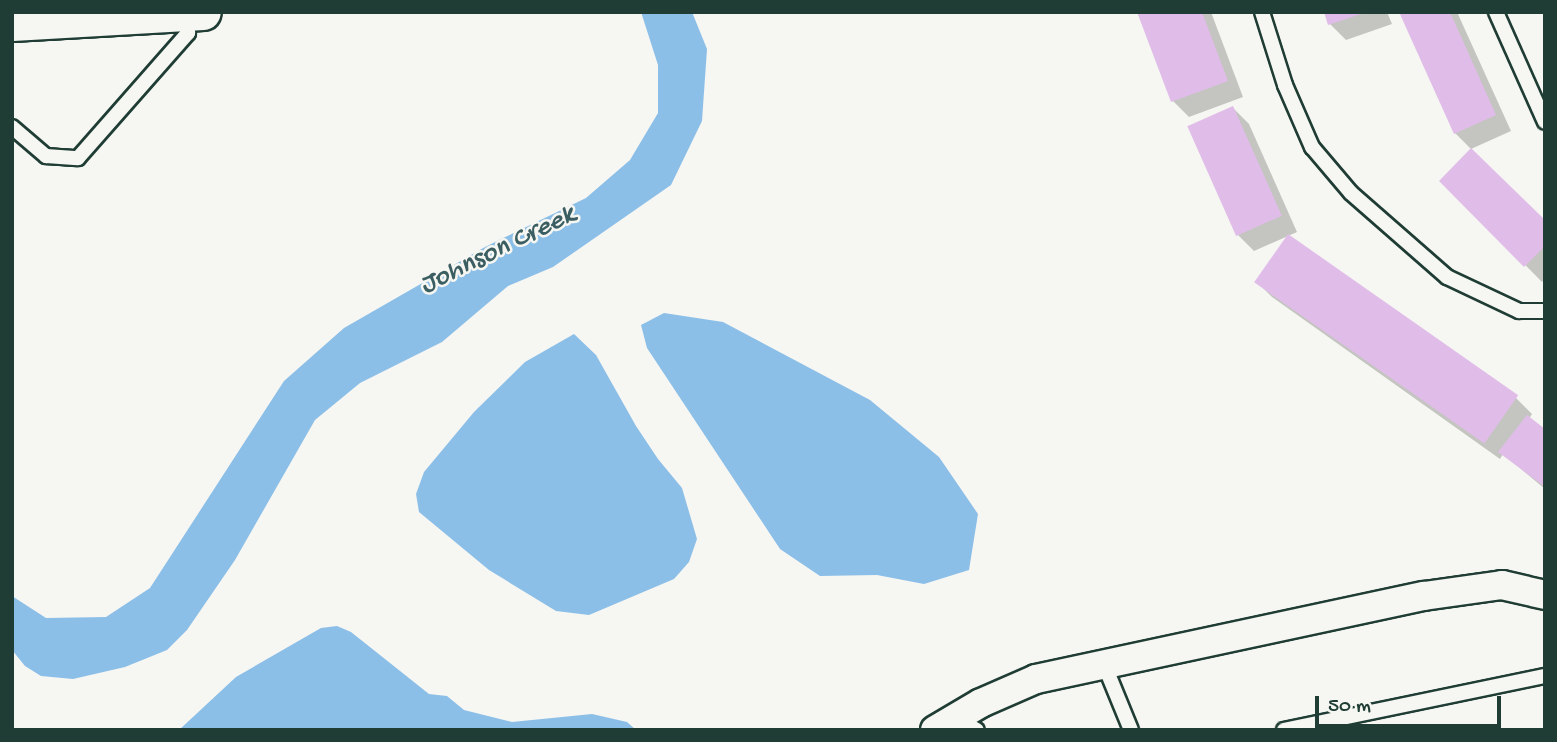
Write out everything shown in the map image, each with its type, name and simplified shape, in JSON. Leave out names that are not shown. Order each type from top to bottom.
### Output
[{"type":"street","points":[[12,23],[195,13]]},
{"type":"street","points":[[956,726],[1036,679],[1424,596],[1502,585],[1545,595]]},
{"type":"lane","points":[[1262,12],[1285,85],[1312,147],[1351,193],[1447,277],[1519,312],[1545,311]]},
{"type":"lane","points":[[1496,12],[1545,122]]},
{"type":"lane","points":[[12,127],[46,156],[78,158],[188,33],[195,13]]},
{"type":"lane","points":[[1104,664],[1131,730]]},
{"type":"lane","points":[[1284,730],[1545,676]]},
{"type":"water","name":"Johnson Creek","points":[[641,12],[692,12],[707,49],[702,121],[671,185],[553,267],[508,286],[442,342],[360,383],[315,420],[235,560],[187,630],[167,650],[125,667],[73,679],[41,676],[25,666],[12,650],[12,596],[46,618],[106,617],[150,588],[284,381],[344,328],[485,247],[586,198],[630,160],[658,113],[658,65]]},
{"type":"water","points":[[664,313],[723,322],[870,400],[939,457],[978,514],[969,570],[924,584],[877,575],[820,576],[780,549],[647,348],[641,325]]},
{"type":"water","points":[[574,334],[596,355],[636,426],[682,488],[697,539],[689,562],[674,579],[589,615],[556,611],[489,570],[419,512],[416,494],[424,472],[474,412],[525,362]]},
{"type":"water","points":[[337,626],[351,632],[429,694],[447,696],[464,710],[512,722],[592,714],[627,722],[636,730],[179,730],[236,677],[321,628]]},
{"type":"building","points":[[1137,12],[1202,12],[1228,81],[1171,102]]},
{"type":"building","points":[[1324,12],[1364,12],[1364,13],[1328,25]]},
{"type":"building","points":[[1399,12],[1450,12],[1496,115],[1454,134]]},
{"type":"building","points":[[1233,106],[1282,216],[1236,236],[1187,126]]},
{"type":"building","points":[[1471,148],[1545,220],[1545,246],[1524,267],[1439,181]]},
{"type":"building","points":[[1288,234],[1518,395],[1484,444],[1254,282]]},
{"type":"building","points":[[1527,415],[1545,429],[1545,487],[1498,452]]}]
